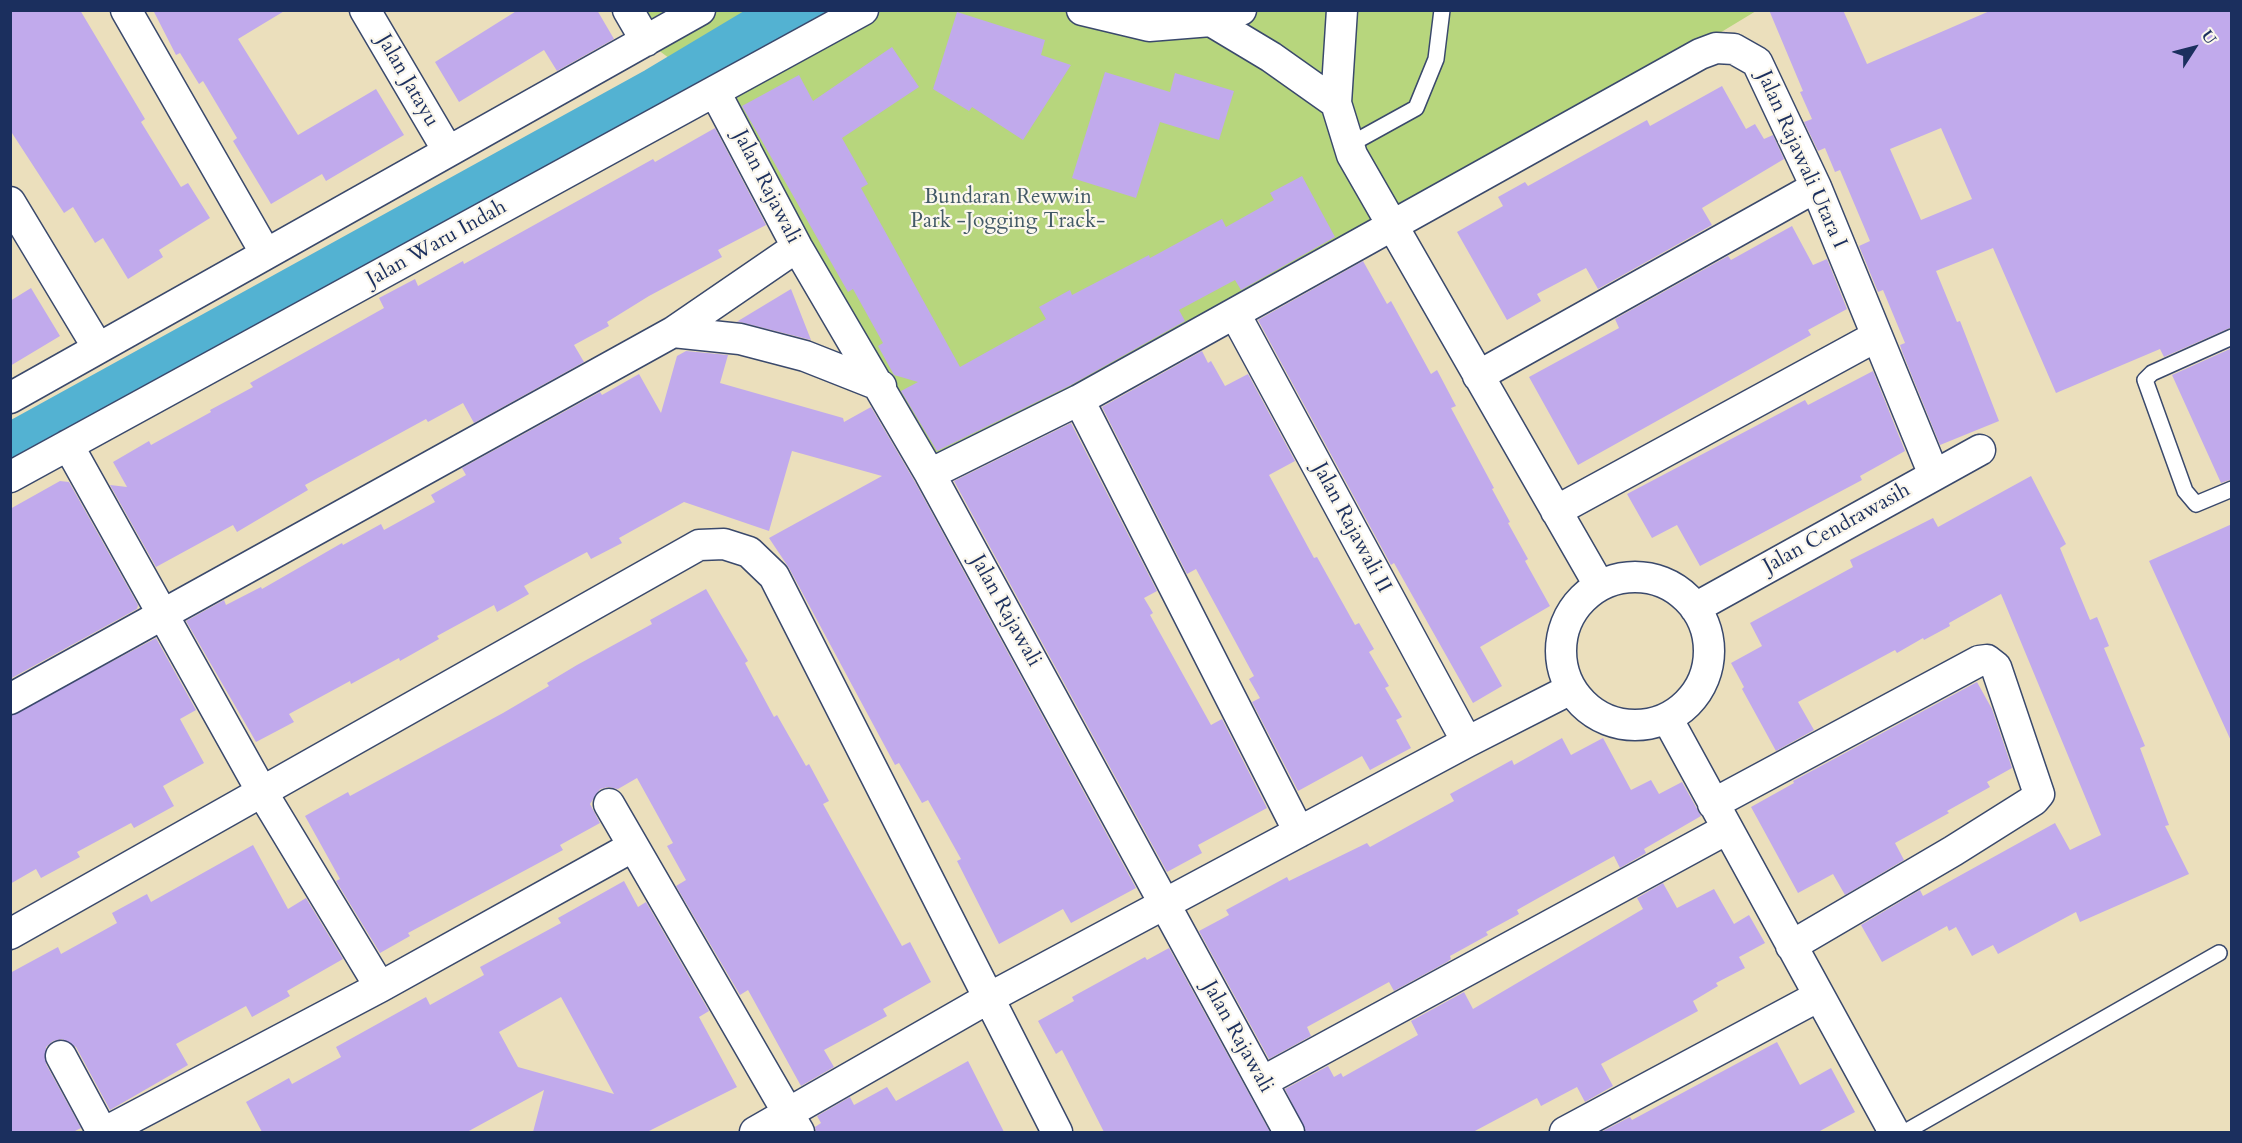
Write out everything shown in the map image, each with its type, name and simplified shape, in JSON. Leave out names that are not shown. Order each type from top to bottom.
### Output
[{"type":"street","points":[[126,10],[266,254]]},
{"type":"street","name":"Jalan Jatayu","points":[[365,10],[448,152]]},
{"type":"street","points":[[628,10],[646,41]]},
{"type":"street","points":[[10,398],[700,10]]},
{"type":"street","name":"Jalan Waru Indah","points":[[10,477],[863,10]]},
{"type":"street","points":[[1082,10],[1149,26],[1211,21],[1241,10]]},
{"type":"street","points":[[1342,10],[1336,103],[1352,154],[1599,585]]},
{"type":"street","points":[[1211,21],[1271,57],[1336,103]]},
{"type":"street","name":"Jalan Rajawali Utara I","points":[[930,474],[1079,400],[1690,60],[1716,48],[1734,49],[1757,62],[1816,187],[1934,475]]},
{"type":"street","name":"Jalan Rajawali","points":[[715,92],[797,247],[881,386],[930,474],[1290,1132]]},
{"type":"street","points":[[1478,376],[1816,187]]},
{"type":"street","points":[[10,202],[98,348]]},
{"type":"street","points":[[10,699],[673,332],[797,247]]},
{"type":"street","name":"Jalan Rajawali II","points":[[1235,314],[1467,742]]},
{"type":"street","points":[[673,332],[740,339],[805,356],[881,386]]},
{"type":"street","points":[[1556,511],[1877,336]]},
{"type":"street","points":[[1079,400],[1299,832]]},
{"type":"street","points":[[68,446],[262,792],[380,987]]},
{"type":"street","name":"Jalan Cendrawasih","points":[[1695,609],[1980,450]]},
{"type":"street","points":[[10,934],[699,545],[724,544],[748,552],[774,576],[987,999],[1058,1132]]},
{"type":"street","points":[[1641,577],[1662,582],[1680,593],[1695,609],[1705,628],[1709,649],[1706,670],[1698,690],[1684,706],[1667,718],[1641,725],[1614,722],[1589,710],[1571,689],[1561,661],[1563,631],[1576,605],[1599,585],[1619,578],[1641,577]]},
{"type":"street","points":[[1262,1082],[1720,816],[1979,661],[1987,660],[1996,667],[2039,794],[2034,801],[1791,945]]},
{"type":"street","points":[[755,1132],[794,1123],[987,999],[1467,742],[1571,689]]},
{"type":"street","points":[[1667,718],[1894,1132]]},
{"type":"street","points":[[609,804],[794,1123]]},
{"type":"street","points":[[60,1056],[103,1132],[380,987],[632,847]]},
{"type":"street","points":[[1565,1132],[1819,996]]},
{"type":"lane","points":[[1349,145],[1416,108],[1436,60],[1442,10]]},
{"type":"lane","points":[[2232,336],[2152,373],[2145,380],[2185,491],[2196,504],[2232,489]]},
{"type":"lane","points":[[1905,1132],[2219,953]]},
{"type":"green space","name":"Bundaran Rewwin Park -Jogging Track-","points":[[628,11],[1756,11],[1515,157],[930,474],[715,92],[646,41]]},
{"type":"building","points":[[10,10],[80,10],[145,119],[141,122],[181,187],[188,183],[210,218],[159,250],[163,257],[128,279],[103,238],[95,243],[73,207],[64,213],[10,130]]},
{"type":"building","points":[[153,10],[286,10],[238,39],[298,135],[376,89],[404,135],[326,181],[322,174],[271,204],[233,141],[237,138],[203,81],[199,84],[180,53],[176,55]]},
{"type":"building","points":[[518,10],[597,10],[614,39],[557,71],[544,50],[459,102],[435,62]]},
{"type":"building","points":[[1769,10],[1843,10],[1867,64],[1992,10],[2232,10],[2232,327],[2164,357],[2160,349],[2056,393],[1993,248],[1936,271],[1957,322],[1960,321],[1999,421],[1940,445],[1903,354],[1900,345],[1905,343],[1883,290],[1878,292],[1859,246],[1870,241],[1840,170],[1835,172],[1825,148],[1818,151],[1804,122],[1812,119],[1800,92],[1803,91]],"holes":[[[1941,128],[1972,199],[1921,220],[1890,149]]]},
{"type":"building","points":[[957,12],[1045,40],[1041,55],[1071,65],[1023,140],[972,107],[969,111],[933,89]]},
{"type":"building","points":[[892,47],[919,87],[842,138],[868,184],[861,188],[960,367],[1046,319],[1039,307],[1070,290],[1072,295],[1149,255],[1150,258],[1222,219],[1226,227],[1274,200],[1270,193],[1302,176],[1335,237],[1241,290],[1235,280],[1179,310],[1185,321],[1071,385],[937,451],[901,391],[918,382],[894,375],[878,346],[883,343],[853,289],[848,292],[742,106],[799,75],[813,101]]},
{"type":"building","points":[[1105,72],[1170,92],[1175,73],[1234,91],[1219,140],[1160,122],[1136,198],[1072,178]]},
{"type":"building","points":[[1722,86],[1746,129],[1755,124],[1764,139],[1773,135],[1784,159],[1702,208],[1712,225],[1598,289],[1586,268],[1537,294],[1541,301],[1507,320],[1457,232],[1503,206],[1498,197],[1525,182],[1528,186],[1647,120],[1650,126]]},
{"type":"building","points":[[715,128],[766,225],[718,250],[722,257],[649,296],[607,322],[609,326],[574,345],[584,362],[474,423],[463,403],[428,422],[426,419],[305,485],[308,490],[237,532],[233,525],[156,567],[110,485],[127,487],[113,462],[149,441],[151,445],[211,412],[210,410],[253,387],[250,383],[384,308],[379,298],[415,279],[418,286],[463,261],[464,264],[653,159],[655,162]]},
{"type":"building","points":[[1792,226],[1813,265],[1827,259],[1847,309],[1808,330],[1811,335],[1578,465],[1529,377],[1619,328],[1615,319],[1728,256],[1731,260]]},
{"type":"building","points":[[1363,261],[1387,304],[1391,301],[1431,374],[1437,370],[1456,406],[1451,408],[1494,488],[1492,489],[1510,522],[1508,523],[1528,559],[1525,561],[1550,606],[1480,647],[1502,686],[1473,703],[1394,563],[1391,565],[1258,320]]},
{"type":"building","points":[[31,288],[60,336],[10,366],[10,301]]},
{"type":"building","points":[[791,289],[811,340],[736,321],[738,321]]},
{"type":"building","points":[[2232,348],[2232,479],[2221,483],[2172,375]]},
{"type":"building","points":[[686,351],[728,355],[720,383],[843,418],[844,422],[871,407],[915,482],[1136,888],[1071,923],[1063,909],[999,944],[957,861],[961,859],[928,800],[922,803],[899,763],[895,765],[789,568],[769,538],[882,476],[792,451],[769,531],[684,502],[619,538],[622,543],[591,559],[587,552],[524,586],[529,594],[497,612],[494,605],[437,636],[439,639],[400,661],[399,658],[351,684],[350,681],[289,714],[294,722],[256,742],[186,621],[224,600],[226,605],[261,587],[262,589],[342,543],[343,545],[381,524],[384,530],[435,502],[431,495],[466,475],[462,468],[600,392],[602,395],[639,374],[661,413],[677,356]]},
{"type":"building","points":[[1202,351],[1208,363],[1211,361],[1225,386],[1248,374],[1295,461],[1269,475],[1314,558],[1317,557],[1355,625],[1359,623],[1374,649],[1369,652],[1389,686],[1385,688],[1402,717],[1396,720],[1411,748],[1370,770],[1362,756],[1298,791],[1252,702],[1260,698],[1249,679],[1254,676],[1196,569],[1187,574],[1102,407]]},
{"type":"building","points":[[1873,371],[1905,451],[1860,476],[1862,480],[1700,566],[1677,525],[1652,538],[1627,494],[1805,400],[1808,405]]},
{"type":"building","points":[[1071,423],[1157,591],[1144,598],[1153,613],[1150,615],[1211,725],[1222,719],[1267,808],[1198,845],[1202,853],[1167,872],[954,481]]},
{"type":"building","points":[[2031,476],[2066,544],[2060,548],[2090,620],[2097,617],[2109,646],[2104,648],[2145,746],[2140,748],[2169,825],[2165,826],[2189,874],[2080,922],[2076,912],[1998,954],[1993,945],[1972,956],[1956,927],[1949,931],[1947,926],[1882,962],[1861,925],[1920,890],[1923,896],[2055,823],[2070,850],[2101,835],[2001,594],[1924,640],[1923,638],[1897,653],[1895,650],[1798,702],[1814,730],[1776,751],[1742,689],[1744,687],[1731,663],[1762,646],[1750,623],[1853,567],[1850,560],[1933,518],[1938,527]]},
{"type":"building","points":[[60,481],[69,482],[138,605],[137,609],[10,679],[10,509]]},
{"type":"building","points":[[2232,524],[2232,743],[2149,561]]},
{"type":"building","points":[[706,589],[748,661],[745,663],[774,717],[777,715],[806,766],[809,764],[829,801],[823,804],[902,946],[910,942],[931,982],[883,1009],[887,1016],[824,1050],[834,1067],[801,1086],[748,990],[740,995],[676,886],[686,880],[667,846],[673,843],[637,778],[618,789],[608,787],[600,789],[590,804],[600,823],[560,845],[563,850],[408,933],[410,936],[380,953],[336,881],[340,879],[305,816],[348,792],[350,796],[503,713],[549,686],[547,683],[577,665],[652,624],[650,620]]},
{"type":"building","points":[[156,638],[196,710],[180,719],[204,763],[163,786],[174,806],[134,828],[131,823],[77,852],[80,857],[41,878],[36,869],[10,884],[10,716]]},
{"type":"building","points":[[1977,682],[1992,709],[2012,768],[1987,782],[1990,787],[1895,843],[1904,860],[1845,895],[1833,874],[1798,893],[1751,807],[1794,783],[1793,781]]},
{"type":"building","points":[[1562,738],[1571,755],[1603,738],[1631,790],[1651,780],[1659,794],[1682,782],[1701,816],[1644,849],[1646,853],[1620,868],[1614,856],[1517,910],[1519,914],[1486,932],[1488,935],[1450,956],[1451,959],[1447,962],[1394,991],[1389,982],[1307,1027],[1311,1036],[1269,1059],[1199,931],[1229,915],[1226,910],[1287,877],[1289,881],[1367,843],[1370,847],[1454,801],[1450,794],[1512,760],[1514,765]]},
{"type":"building","points":[[253,845],[288,909],[306,898],[343,959],[287,991],[290,996],[252,1017],[246,1006],[176,1044],[188,1065],[110,1110],[76,1047],[62,1039],[53,1041],[46,1047],[46,1064],[81,1128],[73,1132],[10,1132],[10,973],[58,947],[61,954],[117,923],[112,913],[147,894],[151,902]]},
{"type":"building","points":[[624,881],[638,907],[646,902],[709,1011],[699,1017],[737,1087],[647,1132],[533,1132],[544,1090],[467,1132],[262,1132],[246,1102],[289,1078],[292,1084],[341,1057],[336,1047],[426,997],[430,1005],[484,975],[480,967],[561,923],[558,918]],"holes":[[[561,997],[614,1094],[518,1067],[499,1032]]]},
{"type":"building","points":[[1663,883],[1677,908],[1714,889],[1734,924],[1749,915],[1765,943],[1739,957],[1745,968],[1716,983],[1718,986],[1693,1001],[1698,1011],[1601,1064],[1613,1086],[1585,1102],[1577,1087],[1541,1106],[1537,1098],[1473,1132],[1306,1132],[1285,1089],[1328,1066],[1334,1077],[1341,1073],[1343,1077],[1418,1035],[1411,1021],[1464,992],[1473,1009],[1643,909],[1637,898]]},
{"type":"building","points":[[1169,948],[1270,1132],[1104,1132],[1062,1050],[1056,1054],[1038,1021],[1074,1001],[1072,997],[1145,957],[1147,960]]},
{"type":"building","points":[[1777,1042],[1800,1085],[1831,1068],[1855,1112],[1818,1132],[1601,1132],[1630,1117],[1632,1120]]},
{"type":"building","points":[[968,1061],[1004,1132],[816,1132],[815,1127],[821,1123],[817,1116],[850,1097],[854,1105],[887,1087],[896,1101]]},
{"type":"waterway","points":[[10,457],[661,98],[808,10]]}]
